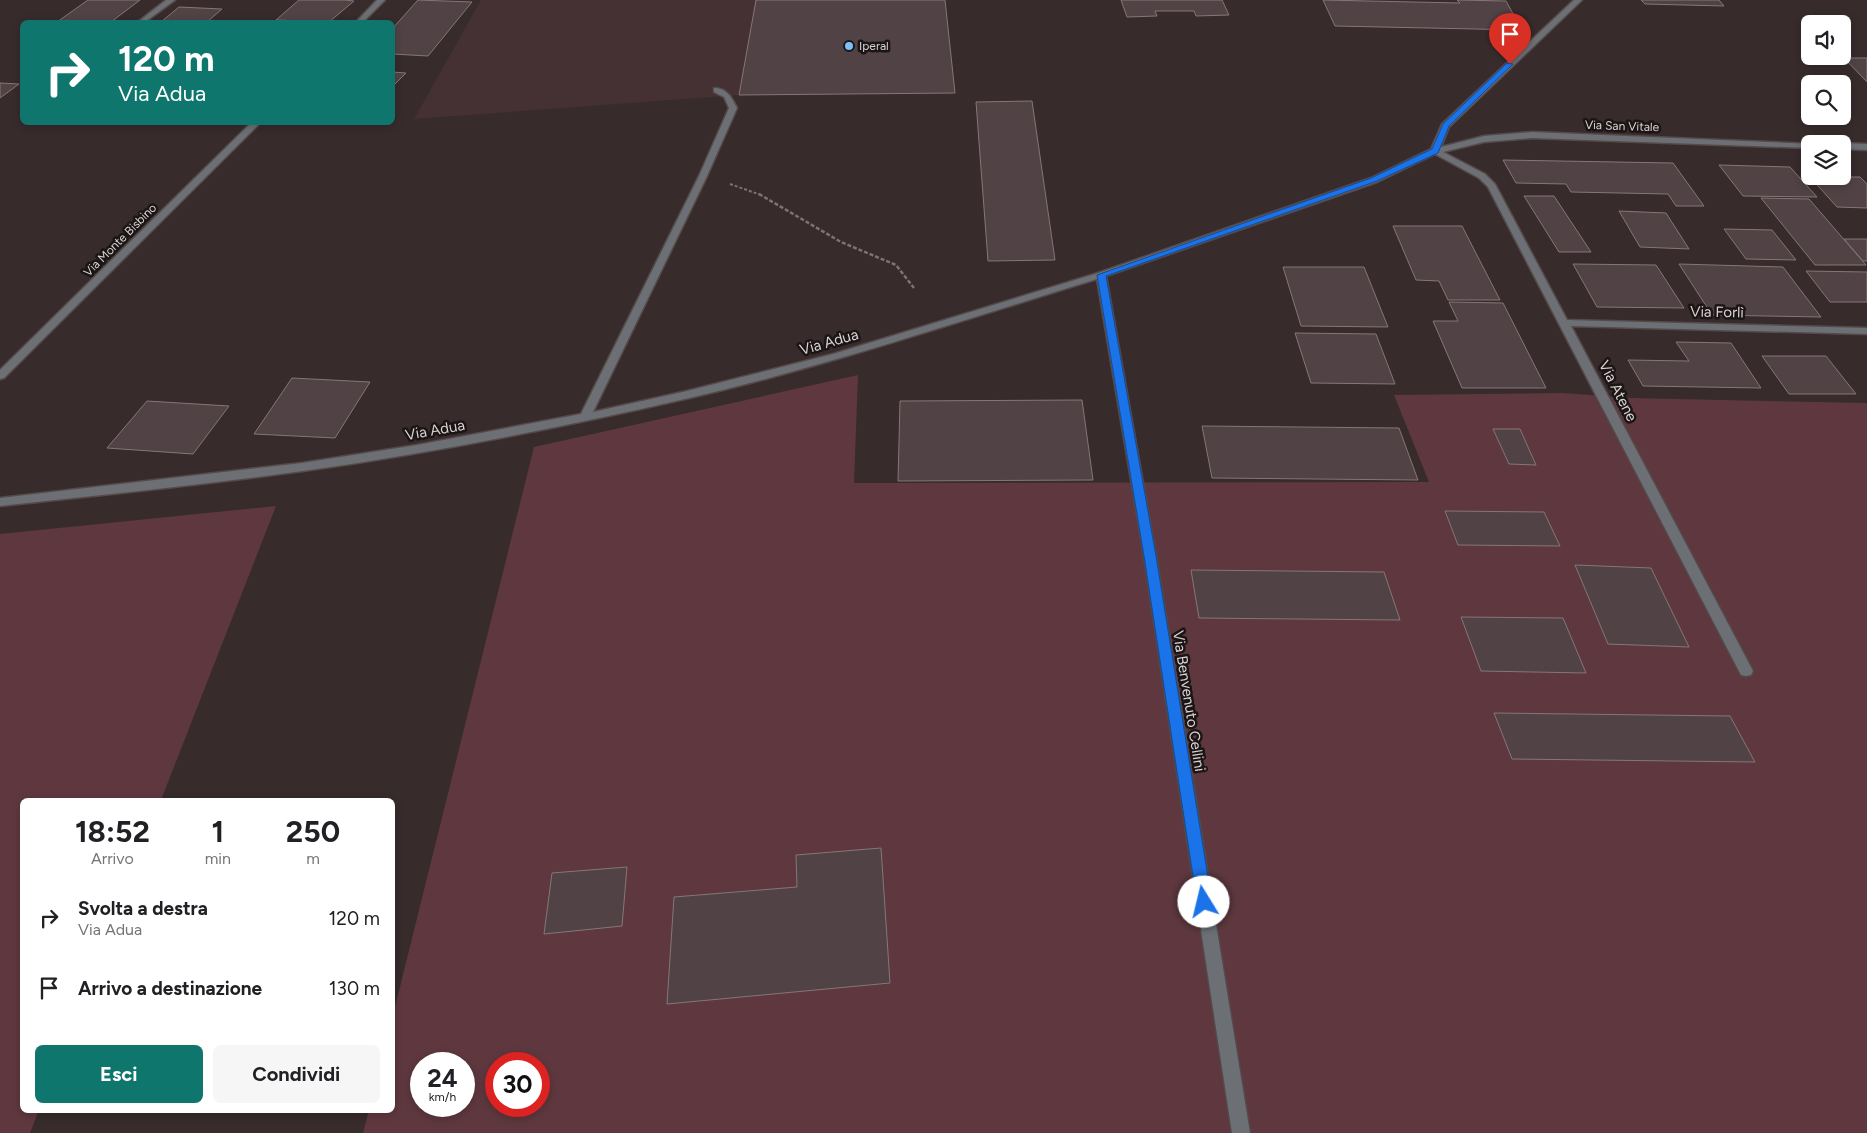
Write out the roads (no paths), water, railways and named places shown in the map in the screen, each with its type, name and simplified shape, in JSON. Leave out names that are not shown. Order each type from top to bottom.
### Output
[{"type":"street","points":[[144,20],[171,0]]},
{"type":"street","points":[[361,20],[382,0]]},
{"type":"street","points":[[1435,151],[1445,126],[1578,0]]},
{"type":"street","points":[[585,418],[703,176],[733,108],[727,96],[717,90]]},
{"type":"street","name":"Via Monte Bisbino","points":[[0,376],[254,125]]},
{"type":"street","name":"Via San Vitale","points":[[1435,151],[1484,139],[1532,135],[1801,145]]},
{"type":"street","points":[[1851,146],[1867,147]]},
{"type":"street","name":"Via Adua","points":[[0,502],[302,467],[427,447],[585,418],[687,395],[783,371],[1101,275],[1374,180],[1435,151]]},
{"type":"street","name":"Via Atene","points":[[1435,151],[1482,176],[1492,186],[1566,323],[1746,671]]},
{"type":"street","name":"Via Benvenuto Cellini","points":[[1101,275],[1150,556],[1241,1133]]},
{"type":"street","name":"Via Forlì","points":[[1566,323],[1867,331]]},
{"type":"place","name":"Iperal","points":[[849,46]]}]
